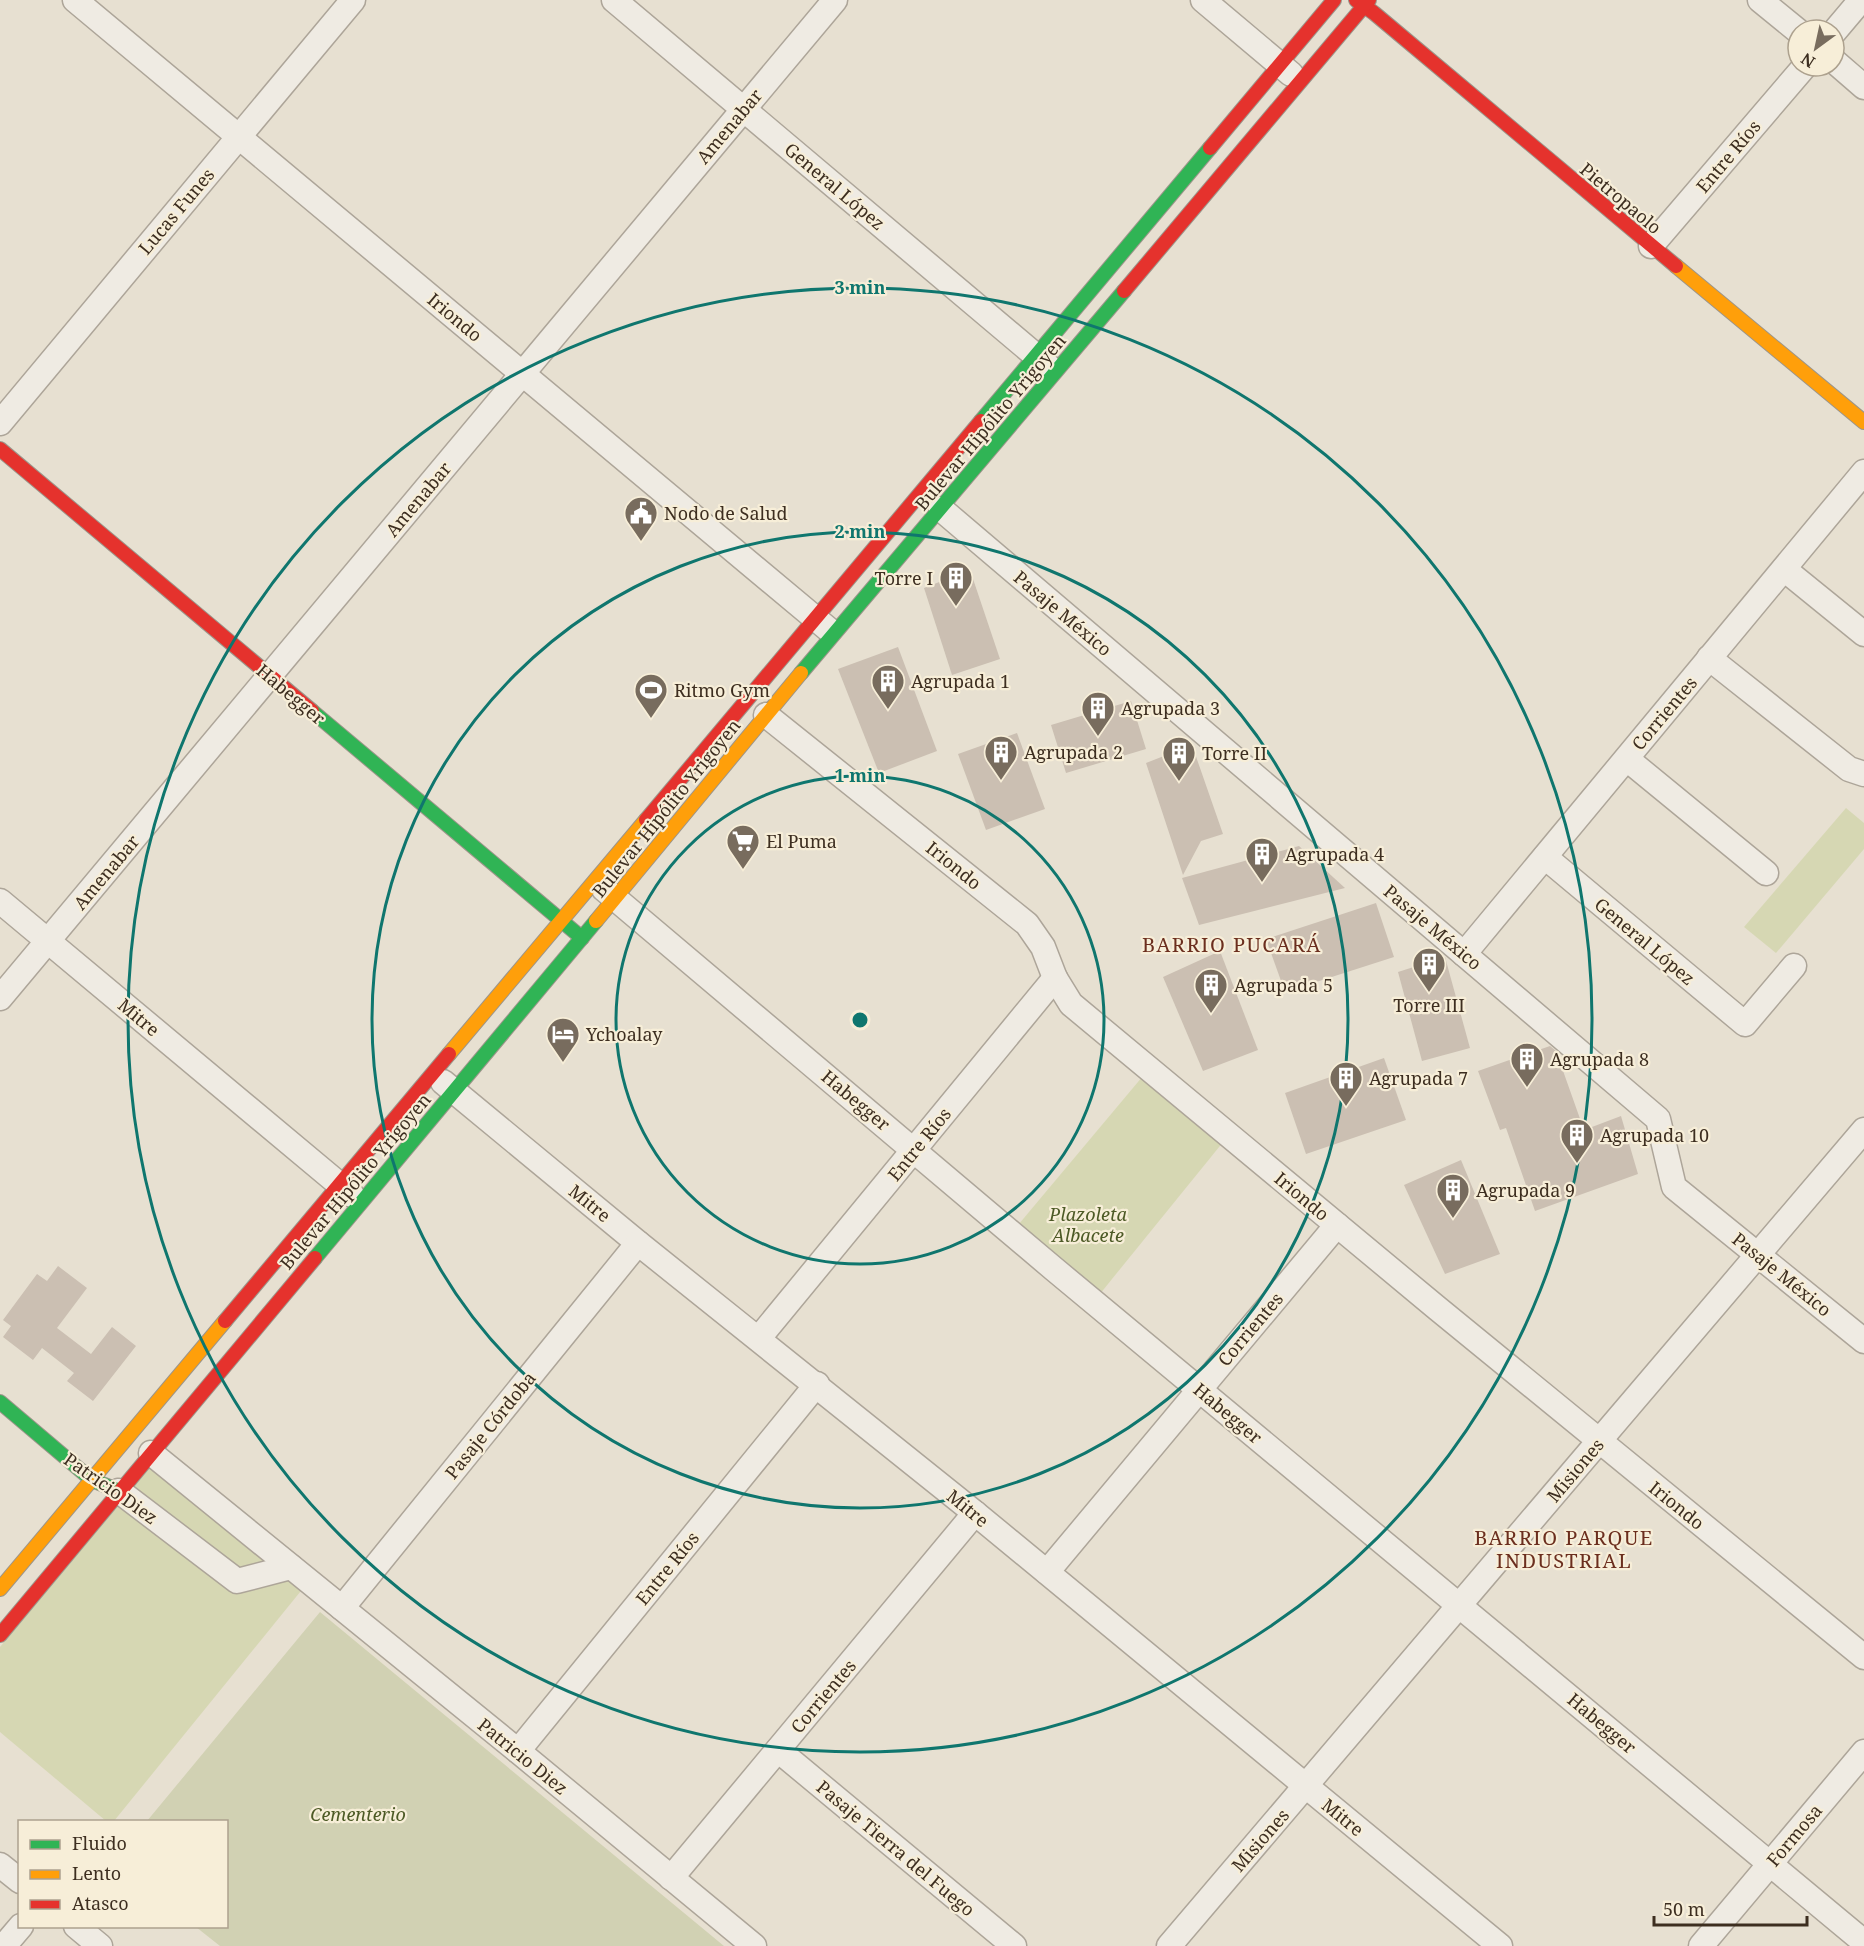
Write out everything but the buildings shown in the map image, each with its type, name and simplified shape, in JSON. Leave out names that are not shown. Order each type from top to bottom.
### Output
[{"type":"main road","name":"Bulevar Hipólito Yrigoyen","points":[[0,1589],[1334,0]]},
{"type":"main road","name":"Bulevar Hipólito Yrigoyen","points":[[0,1635],[615,899],[766,714],[1299,82],[1362,2]]},
{"type":"main road","name":"Pietropaolo","points":[[1362,2],[1864,422]]},
{"type":"main road","name":"Habegger","points":[[0,449],[582,938]]},
{"type":"main road","name":"Patricio Diez","points":[[0,1402],[92,1479],[119,1491]]},
{"type":"street","name":"Iriondo","points":[[75,0],[835,634]]},
{"type":"street","name":"Lucas Funes","points":[[0,423],[353,0]]},
{"type":"street","name":"General López","points":[[614,0],[1055,372]]},
{"type":"street","name":"Amenabar","points":[[0,999],[835,0]]},
{"type":"street","points":[[1203,0],[1299,82]]},
{"type":"street","points":[[1761,0],[1786,21]]},
{"type":"street","points":[[1846,18],[1861,0]]},
{"type":"street","points":[[1846,71],[1864,87]]},
{"type":"street","name":"Entre Ríos","points":[[1651,246],[1795,78]]},
{"type":"street","name":"Corrientes","points":[[1464,954],[1864,472]]},
{"type":"street","name":"Pasaje México","points":[[941,509],[1658,1119],[1674,1187],[1864,1341]]},
{"type":"street","points":[[1784,569],[1864,634]]},
{"type":"street","points":[[1709,658],[1849,769],[1864,774]]},
{"type":"street","name":"Iriondo","points":[[766,714],[1027,924],[1043,947],[1054,978],[1071,1004],[1864,1658]]},
{"type":"street","points":[[1627,759],[1766,873]]},
{"type":"street","name":"General López","points":[[1545,857],[1745,1024],[1794,966]]},
{"type":"street","name":"Habegger","points":[[594,881],[1864,1942]]},
{"type":"street","name":"Mitre","points":[[0,901],[360,1202]]},
{"type":"street","name":"Entre Ríos","points":[[759,1338],[1054,978]]},
{"type":"street","name":"Mitre","points":[[433,1073],[639,1243],[817,1384],[1047,1572],[1500,1946]]},
{"type":"street","name":"Misiones","points":[[1169,1946],[1864,1130]]},
{"type":"street","name":"Corrientes","points":[[1047,1572],[1337,1225]]},
{"type":"street","name":"Pasaje Córdoba","points":[[342,1608],[639,1243]]},
{"type":"street","name":"Entre Ríos","points":[[518,1751],[817,1384]]},
{"type":"street","name":"Patricio Diez","points":[[151,1453],[754,1946]]},
{"type":"street","name":"Patricio Diez","points":[[119,1491],[237,1581],[291,1567]]},
{"type":"street","name":"Corrientes","points":[[671,1878],[975,1514]]},
{"type":"street","name":"Pasaje Tierra del Fuego","points":[[778,1750],[1014,1946]]},
{"type":"street","name":"Formosa","points":[[1701,1946],[1864,1752]]},
{"type":"street","points":[[0,1865],[18,1879]]},
{"type":"street","points":[[4,1946],[19,1928]]},
{"type":"street","points":[[78,1928],[100,1946]]},
{"type":"green space","points":[[1846,808],[1864,823],[1864,849],[1776,953],[1744,927]]},
{"type":"green space","name":"Plazoleta Albacete","points":[[1148,1070],[1228,1136],[1095,1300],[1013,1231]]},
{"type":"green space","points":[[158,1458],[309,1581],[115,1820],[105,1820],[0,1732],[0,1647]]},
{"type":"green space","name":"Cementerio","points":[[320,1612],[724,1946],[220,1946],[197,1928],[228,1928],[228,1820],[148,1820]]},
{"type":"traffic: fast","points":[[981,421],[1210,148]]},
{"type":"traffic: fast","points":[[801,673],[1124,291]]},
{"type":"traffic: fast","points":[[312,711],[582,938]]},
{"type":"traffic: fast","points":[[315,1258],[596,921]]},
{"type":"traffic: fast","points":[[0,1402],[92,1480],[117,1490]]},
{"type":"traffic: slow","points":[[1676,266],[1864,422]]},
{"type":"traffic: slow","points":[[596,921],[801,673]]},
{"type":"traffic: slow","points":[[449,1054],[646,820]]},
{"type":"traffic: slow","points":[[0,1589],[225,1321]]},
{"type":"traffic: jam","points":[[1210,148],[1334,0]]},
{"type":"traffic: jam","points":[[1356,0],[1676,266]]},
{"type":"traffic: jam","points":[[1124,291],[1369,0]]},
{"type":"traffic: jam","points":[[646,820],[981,421]]},
{"type":"traffic: jam","points":[[0,449],[312,711]]},
{"type":"traffic: jam","points":[[225,1321],[449,1054]]},
{"type":"traffic: jam","points":[[0,1635],[315,1258]]},
{"type":"place","name":"Nodo de Salud","points":[[641,542]]},
{"type":"place","name":"Torre I","points":[[956,607]]},
{"type":"place","name":"Agrupada 1","points":[[888,710]]},
{"type":"place","name":"Ritmo Gym","points":[[651,719]]},
{"type":"place","name":"Agrupada 3","points":[[1098,737]]},
{"type":"place","name":"Agrupada 2","points":[[1001,781]]},
{"type":"place","name":"Torre II","points":[[1179,782]]},
{"type":"place","name":"El Puma","points":[[743,870]]},
{"type":"place","name":"Agrupada 4","points":[[1262,883]]},
{"type":"place","name":"Torre III","points":[[1429,993]]},
{"type":"place","name":"Agrupada 5","points":[[1211,1014]]},
{"type":"place","name":"Ychoalay","points":[[563,1063]]},
{"type":"place","name":"Agrupada 8","points":[[1527,1088]]},
{"type":"place","name":"Agrupada 7","points":[[1346,1107]]},
{"type":"place","name":"Agrupada 10","points":[[1577,1164]]},
{"type":"place","name":"Agrupada 9","points":[[1453,1219]]},
{"type":"district","name":"BARRIO PUCARÁ","points":[[1232,944]]},
{"type":"district","name":"BARRIO PARQUE INDUSTRIAL","points":[[1564,1548]]}]
